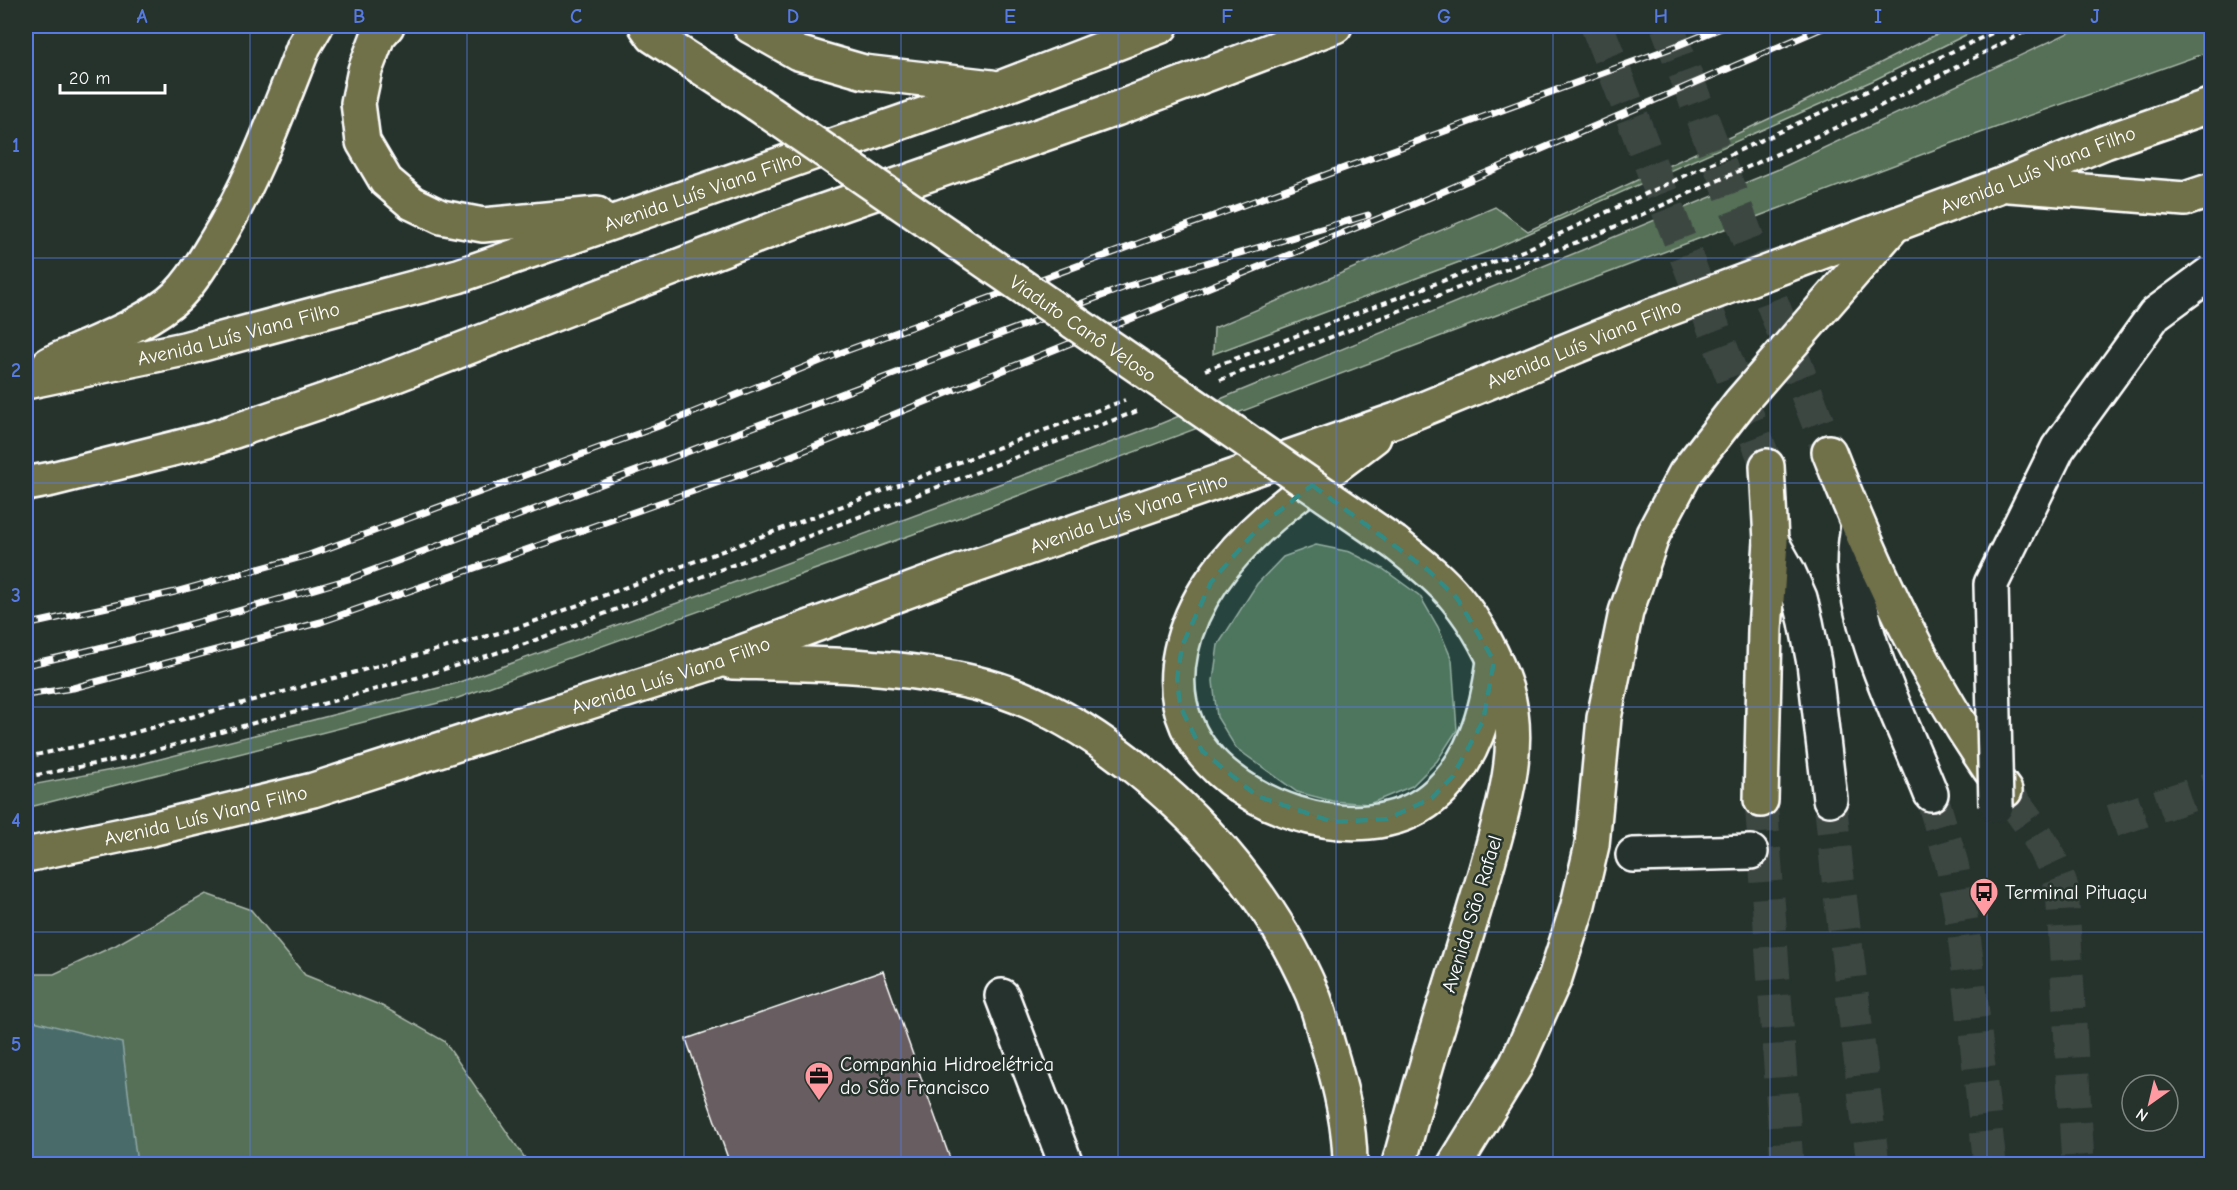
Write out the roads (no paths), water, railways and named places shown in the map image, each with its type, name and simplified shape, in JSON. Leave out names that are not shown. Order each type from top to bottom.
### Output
[{"type":"main road","points":[[26,375],[138,322],[179,294],[214,245],[249,181],[304,46],[316,26]]},
{"type":"main road","points":[[387,26],[378,36],[365,70],[357,103],[363,142],[386,181],[412,203],[441,218],[483,225],[647,209]]},
{"type":"main road","points":[[750,26],[798,53],[864,72],[1000,87]]},
{"type":"main road","name":"Avenida Luís Viana Filho","points":[[26,382],[184,349],[458,276],[1000,87],[1161,26]]},
{"type":"main road","points":[[26,484],[208,440],[370,385],[802,218],[1116,109],[1335,26]]},
{"type":"main road","name":"Viaduto Canô Veloso","points":[[643,29],[756,104],[1395,543],[1429,571],[1456,598],[1476,627],[1494,661]]},
{"type":"main road","name":"Avenida Luís Viana Filho","points":[[26,855],[151,829],[313,790],[715,662],[975,566],[1396,420],[1658,313],[2004,184],[2105,142],[2211,105]]},
{"type":"main road","points":[[2004,184],[2203,199]]},
{"type":"main road","points":[[1455,1164],[1516,1065],[1555,978],[1577,909],[1592,845],[1604,718],[1626,612],[1653,534],[1685,474],[1740,403],[1894,226]]},
{"type":"main road","points":[[1396,420],[1259,527],[1235,551],[1211,582],[1192,616],[1182,646],[1177,679],[1180,706],[1188,728],[1202,751],[1216,767],[1235,783],[1280,807],[1333,822],[1387,819],[1411,810],[1432,798],[1452,777],[1483,721],[1494,661]]},
{"type":"main road","points":[[1829,452],[1858,526],[1924,662],[2002,801]]},
{"type":"main road","points":[[1761,800],[1765,630],[1771,541],[1767,466]]},
{"type":"main road","name":"Avenida São Rafael","points":[[1399,1164],[1425,1068],[1478,897],[1503,807],[1511,762],[1513,723],[1506,690],[1494,661]]},
{"type":"main road","points":[[715,662],[827,664],[907,670],[977,683],[1042,707],[1099,739],[1151,780],[1207,832],[1251,884],[1288,943],[1312,995],[1335,1068],[1350,1135],[1350,1164]]},
{"type":"street","points":[[2002,801],[1991,584],[2058,448],[2155,314],[2211,272]]},
{"type":"street","points":[[1858,526],[1854,569],[1862,614],[1878,661],[1931,794]]},
{"type":"street","points":[[1771,541],[1800,598],[1806,622],[1814,663],[1830,799]]},
{"type":"street","points":[[1633,855],[1751,852]]},
{"type":"street","points":[[1002,996],[1066,1164]]},
{"type":"water","points":[[26,1019],[122,1043],[137,1164],[26,1164]]},
{"type":"tunnel","points":[[1597,26],[1767,466]]},
{"type":"tunnel","points":[[1667,26],[1829,452]]},
{"type":"tunnel","points":[[2112,821],[2212,788]]},
{"type":"tunnel","points":[[1931,794],[1952,864],[1964,935],[1990,1164]]},
{"type":"tunnel","points":[[2008,795],[2040,839],[2062,888],[2078,1164]]},
{"type":"tunnel","points":[[1830,799],[1873,1164]]},
{"type":"tunnel","points":[[1761,800],[1787,1164]]},
{"type":"railway","points":[[26,625],[175,592],[309,555],[667,423],[840,353],[1726,26]]},
{"type":"railway","points":[[26,695],[73,688],[321,622],[776,462],[1400,210],[1827,26]]},
{"type":"railway","points":[[26,665],[108,646],[352,578],[1128,286],[1368,215]]},
{"type":"place","name":"Terminal Pituaçu","points":[[1984,918]]},
{"type":"place","name":"Companhia Hidroelétrica do São Francisco","points":[[819,1102]]}]
